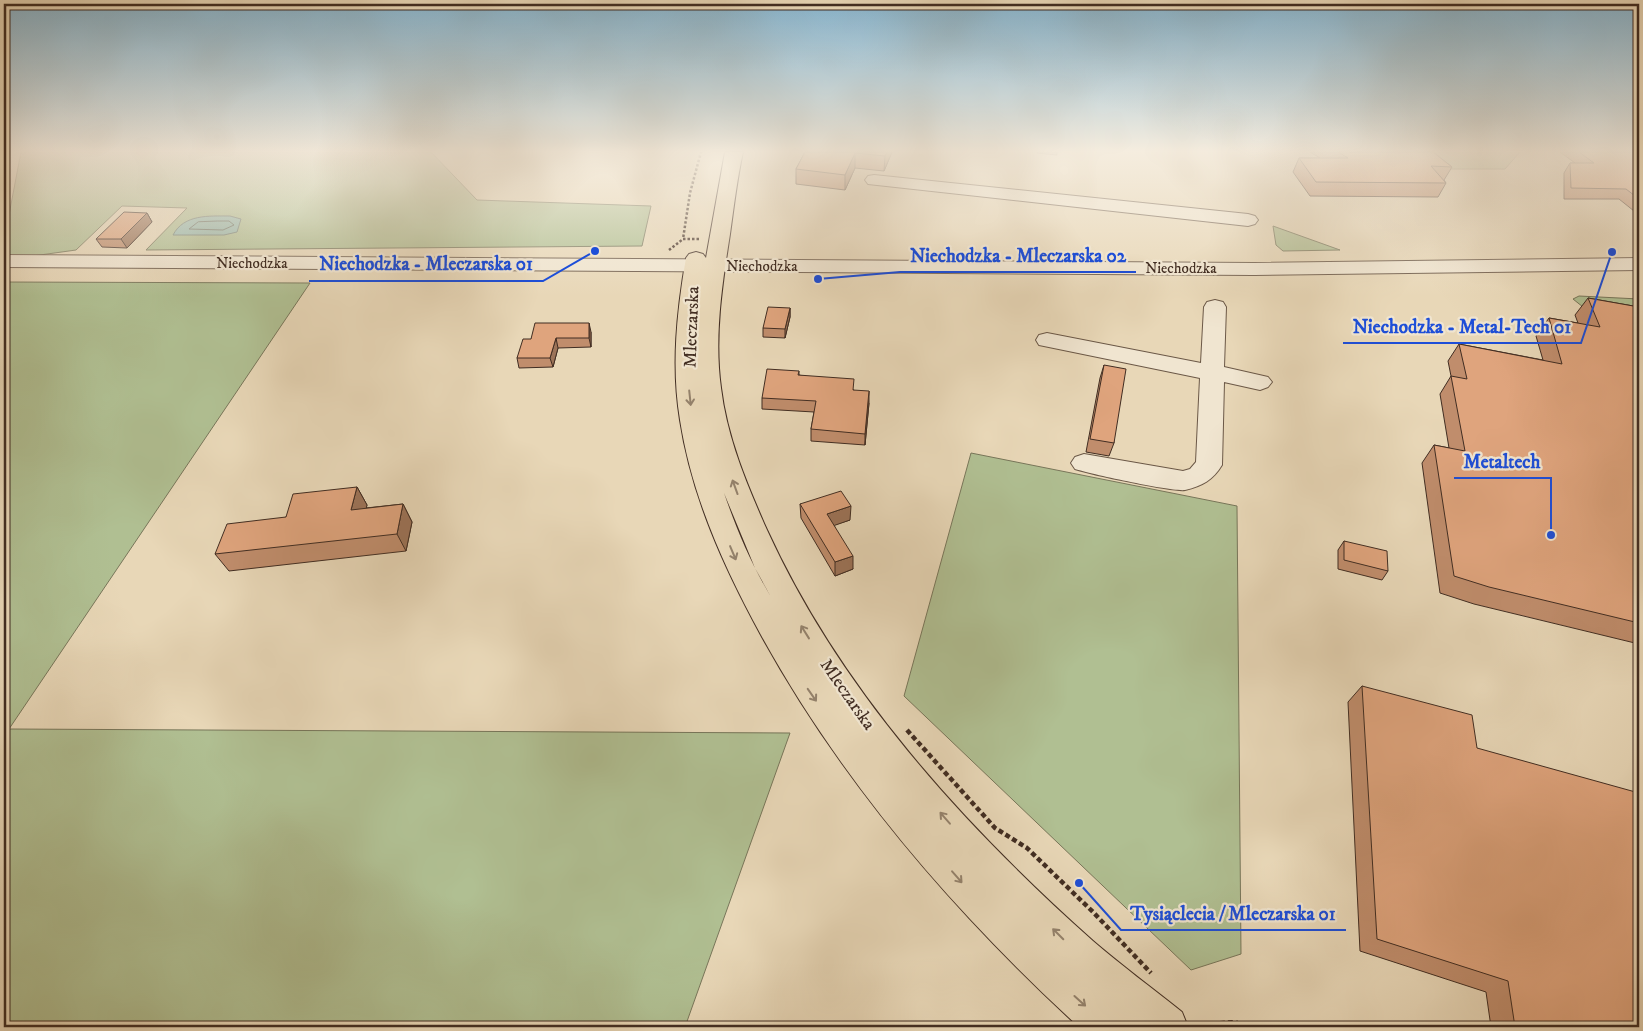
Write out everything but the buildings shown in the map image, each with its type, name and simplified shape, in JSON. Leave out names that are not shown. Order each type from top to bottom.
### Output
[{"type":"main road","points":[[704,218],[708,200]]},
{"type":"main road","points":[[710,256],[723,200]]},
{"type":"main road","points":[[700,239],[710,256]]},
{"type":"main road","name":"Mleczarska","points":[[710,256],[706,340],[709,390],[718,434],[733,483],[757,544],[794,614],[834,677],[891,755],[968,844],[1068,944],[1179,1023]]},
{"type":"main road","name":"Mleczarska","points":[[710,256],[690,296],[687,342],[695,439],[709,490],[734,556],[805,685],[867,772],[982,906],[1050,974],[1109,1027]]},
{"type":"street","points":[[1062,200],[1248,220]]},
{"type":"street","name":"Niechodzka","points":[[4,261],[710,256],[1254,269],[1639,264]]},
{"type":"street","points":[[1084,463],[1183,481],[1199,476],[1209,466],[1215,308]]},
{"type":"street","points":[[1047,340],[1260,382]]},
{"type":"path","points":[[689,200],[683,239],[700,239],[710,256]]},
{"type":"path","points":[[903,726],[995,828],[1027,848],[1154,975]]},
{"type":"path","points":[[1179,1023],[1196,1026],[1236,1022],[1246,1027]]},
{"type":"green space","points":[[12,200],[480,200],[651,206],[642,246],[146,250],[187,208],[122,206],[76,250],[4,260],[4,241]]},
{"type":"green space","points":[[1273,226],[1340,250],[1283,251],[1276,245]]},
{"type":"green space","points":[[4,282],[310,283],[9,729],[790,733],[685,1027],[4,1027]]},
{"type":"green space","points":[[1579,296],[1639,299],[1639,310],[1583,307],[1573,299]]},
{"type":"green space","points":[[971,453],[1237,506],[1241,954],[1191,970],[904,696]]},
{"type":"water","points":[[206,216],[230,216],[241,219],[237,232],[224,235],[173,235],[178,228],[190,220]]},
{"type":"place","name":"Niechodzka - Mleczarska 01","points":[[595,251]]},
{"type":"place","name":"Niechodzka - Metal-Tech 01","points":[[1612,252]]},
{"type":"place","name":"Niechodzka - Mleczarska 02","points":[[818,279]]},
{"type":"place","name":"Metaltech","points":[[1551,535]]},
{"type":"place","name":"Tysiąclecia / Mleczarska 01","points":[[1079,883]]}]
